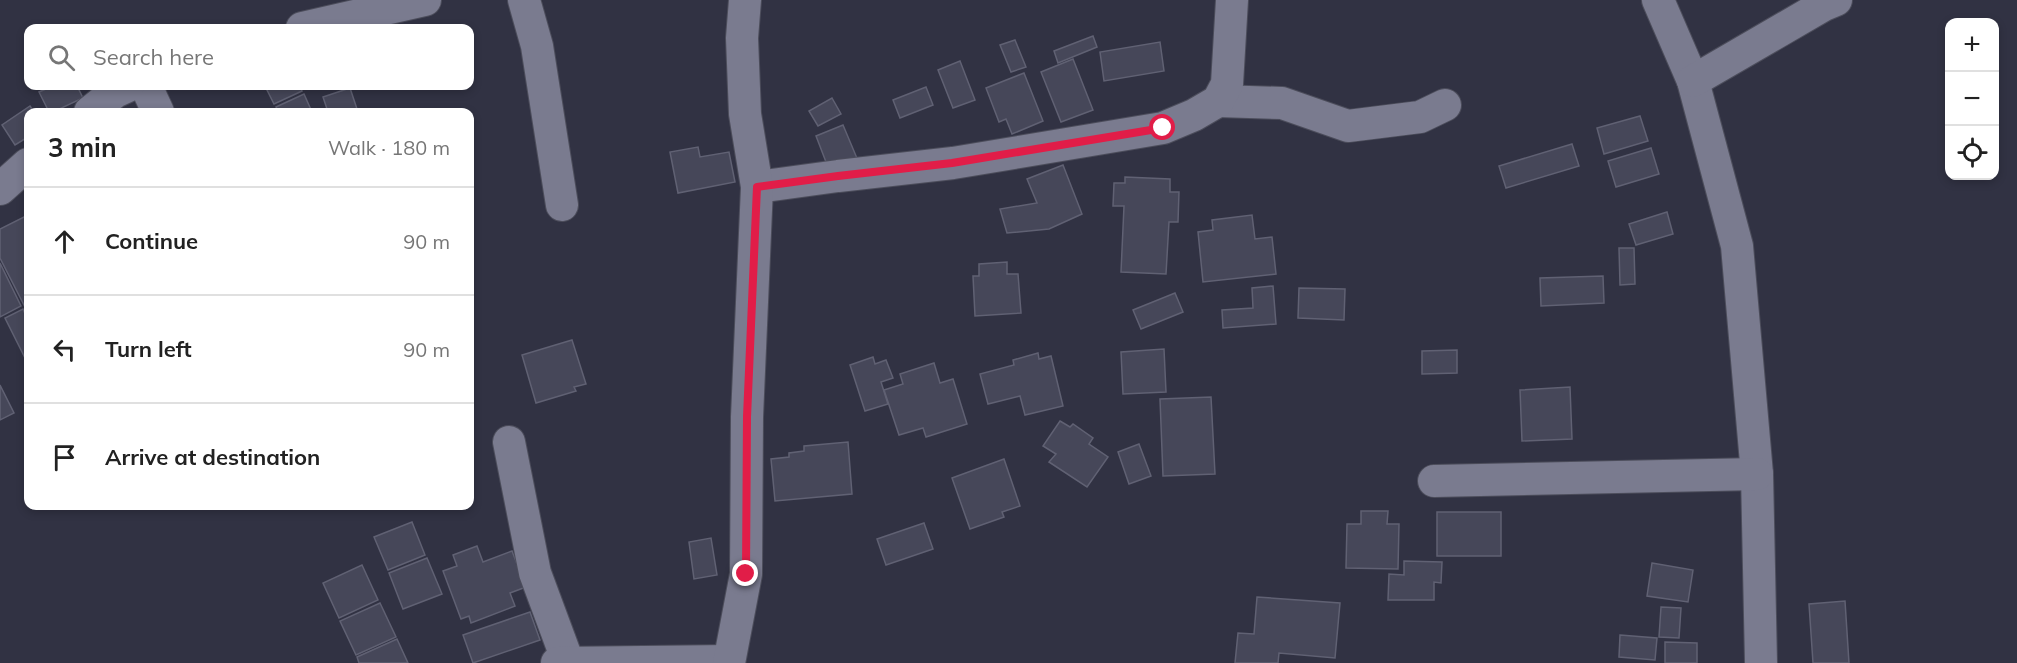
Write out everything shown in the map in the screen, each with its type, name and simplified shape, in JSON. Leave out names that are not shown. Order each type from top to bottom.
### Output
[{"type":"street","points":[[320,24],[425,0]]},
{"type":"street","points":[[524,0],[537,46],[562,206]]},
{"type":"street","points":[[556,663],[729,662],[746,574],[747,417],[757,187],[745,114],[742,38],[745,0]]},
{"type":"street","points":[[757,187],[952,163],[1163,128],[1194,115],[1218,100],[1227,84],[1232,0]]},
{"type":"street","points":[[1658,0],[1693,81],[1737,246],[1757,474],[1761,663]]},
{"type":"street","points":[[1693,81],[1836,0]]},
{"type":"street","points":[[95,108],[119,90]]},
{"type":"street","points":[[148,90],[156,108]]},
{"type":"street","points":[[1218,100],[1282,104],[1348,126],[1420,117],[1445,105]]},
{"type":"street","points":[[0,189],[24,168]]},
{"type":"street","points":[[509,442],[536,573],[568,662]]},
{"type":"street","points":[[1434,481],[1757,474]]},
{"type":"building","points":[[1093,36],[1097,47],[1058,63],[1054,51]]},
{"type":"building","points":[[1015,40],[1026,67],[1011,72],[1000,45]]},
{"type":"building","points":[[1160,42],[1164,71],[1104,81],[1100,52]]},
{"type":"building","points":[[1073,59],[1093,110],[1061,122],[1041,72]]},
{"type":"building","points":[[960,61],[975,100],[953,108],[938,70]]},
{"type":"building","points":[[1024,73],[1043,121],[1012,134],[1006,119],[999,122],[986,88]]},
{"type":"building","points":[[926,87],[933,105],[900,118],[893,100]]},
{"type":"building","points":[[79,90],[83,98],[62,108],[47,108],[39,92]]},
{"type":"building","points":[[267,90],[302,90],[302,91],[274,104]]},
{"type":"building","points":[[351,90],[357,108],[327,108],[323,97]]},
{"type":"building","points":[[304,94],[310,108],[276,108]]},
{"type":"building","points":[[832,98],[841,114],[818,126],[809,111]]},
{"type":"building","points":[[24,110],[24,139],[15,145],[2,125]]},
{"type":"building","points":[[1640,116],[1648,141],[1604,154],[1597,128]]},
{"type":"building","points":[[843,125],[859,163],[831,175],[816,136]]},
{"type":"building","points":[[1572,144],[1579,166],[1506,188],[1499,166]]},
{"type":"building","points":[[698,147],[700,157],[729,152],[735,182],[678,193],[670,152]]},
{"type":"building","points":[[1651,148],[1659,174],[1616,187],[1608,161]]},
{"type":"building","points":[[1063,165],[1082,214],[1049,229],[1007,233],[1000,209],[1037,203],[1027,179]]},
{"type":"building","points":[[1125,177],[1170,179],[1170,192],[1179,192],[1178,222],[1169,222],[1166,274],[1121,272],[1124,206],[1113,206],[1114,183],[1125,183]]},
{"type":"building","points":[[1667,212],[1673,234],[1636,245],[1629,224]]},
{"type":"building","points":[[1252,215],[1255,239],[1272,237],[1276,274],[1203,282],[1198,232],[1213,230],[1212,220]]},
{"type":"building","points":[[24,217],[24,305],[0,258],[0,229]]},
{"type":"building","points":[[1619,248],[1634,248],[1635,284],[1620,285]]},
{"type":"building","points":[[1007,262],[1007,274],[1018,274],[1021,313],[975,316],[973,276],[979,276],[979,264]]},
{"type":"building","points":[[0,263],[21,306],[0,317]]},
{"type":"building","points":[[1603,276],[1604,303],[1541,306],[1540,278]]},
{"type":"building","points":[[1273,286],[1276,324],[1223,328],[1222,310],[1253,308],[1252,288]]},
{"type":"building","points":[[1299,288],[1345,289],[1344,320],[1298,318]]},
{"type":"building","points":[[1175,293],[1183,312],[1141,329],[1133,310]]},
{"type":"building","points":[[23,309],[24,356],[5,318]]},
{"type":"building","points":[[572,340],[586,384],[574,387],[576,391],[536,403],[522,355]]},
{"type":"building","points":[[1164,349],[1166,392],[1123,394],[1121,352]]},
{"type":"building","points":[[1457,350],[1457,373],[1422,374],[1422,351]]},
{"type":"building","points":[[1038,353],[1039,359],[1051,356],[1063,406],[1025,415],[1020,396],[988,404],[980,374],[1014,365],[1013,360]]},
{"type":"building","points":[[873,357],[875,364],[886,360],[893,378],[881,382],[888,404],[865,411],[850,365]]},
{"type":"building","points":[[934,363],[940,383],[953,379],[967,424],[926,437],[923,428],[899,435],[884,390],[903,384],[900,374]]},
{"type":"building","points":[[0,385],[14,413],[0,420]]},
{"type":"building","points":[[1570,387],[1572,439],[1522,441],[1520,390]]},
{"type":"building","points":[[1211,397],[1215,474],[1163,476],[1160,399]]},
{"type":"building","points":[[1060,421],[1070,427],[1073,424],[1093,438],[1089,444],[1108,457],[1087,487],[1049,462],[1056,454],[1043,446]]},
{"type":"building","points":[[848,442],[852,494],[775,501],[771,459],[789,457],[789,453],[804,451],[804,446]]},
{"type":"building","points":[[1139,444],[1151,476],[1129,484],[1118,452]]},
{"type":"building","points":[[1004,459],[1020,506],[1002,512],[1004,517],[970,529],[952,478]]},
{"type":"building","points":[[1361,511],[1388,511],[1387,524],[1399,524],[1398,569],[1346,568],[1347,524],[1361,524]]},
{"type":"building","points":[[1437,512],[1501,512],[1501,556],[1437,556]]},
{"type":"building","points":[[412,522],[425,555],[388,570],[374,537]]},
{"type":"building","points":[[924,523],[933,549],[886,565],[877,539]]},
{"type":"building","points":[[711,538],[717,575],[694,579],[689,542]]},
{"type":"building","points":[[477,546],[483,562],[512,551],[526,587],[510,593],[515,606],[471,623],[469,616],[461,619],[443,571],[457,566],[453,555]]},
{"type":"building","points":[[427,558],[442,594],[403,609],[389,573]]},
{"type":"building","points":[[1404,561],[1442,562],[1441,583],[1434,582],[1434,600],[1388,600],[1389,574],[1404,575]]},
{"type":"building","points":[[1652,563],[1693,570],[1688,602],[1647,596]]},
{"type":"building","points":[[362,565],[378,600],[339,618],[323,583]]},
{"type":"building","points":[[1257,597],[1340,603],[1335,658],[1279,653],[1278,663],[1235,663],[1238,633],[1254,634]]},
{"type":"building","points":[[1845,601],[1849,663],[1813,663],[1809,604]]},
{"type":"building","points":[[380,603],[396,637],[356,655],[340,621]]},
{"type":"building","points":[[1661,607],[1681,608],[1679,638],[1659,637]]},
{"type":"building","points":[[530,612],[540,640],[473,663],[463,635]]},
{"type":"building","points":[[1620,635],[1657,638],[1655,660],[1619,657]]},
{"type":"building","points":[[397,639],[408,663],[359,663],[357,657]]},
{"type":"building","points":[[1665,642],[1697,643],[1697,663],[1665,663]]},
{"type":"route","points":[[746,574],[747,417],[757,187],[952,163],[1163,128]]}]
